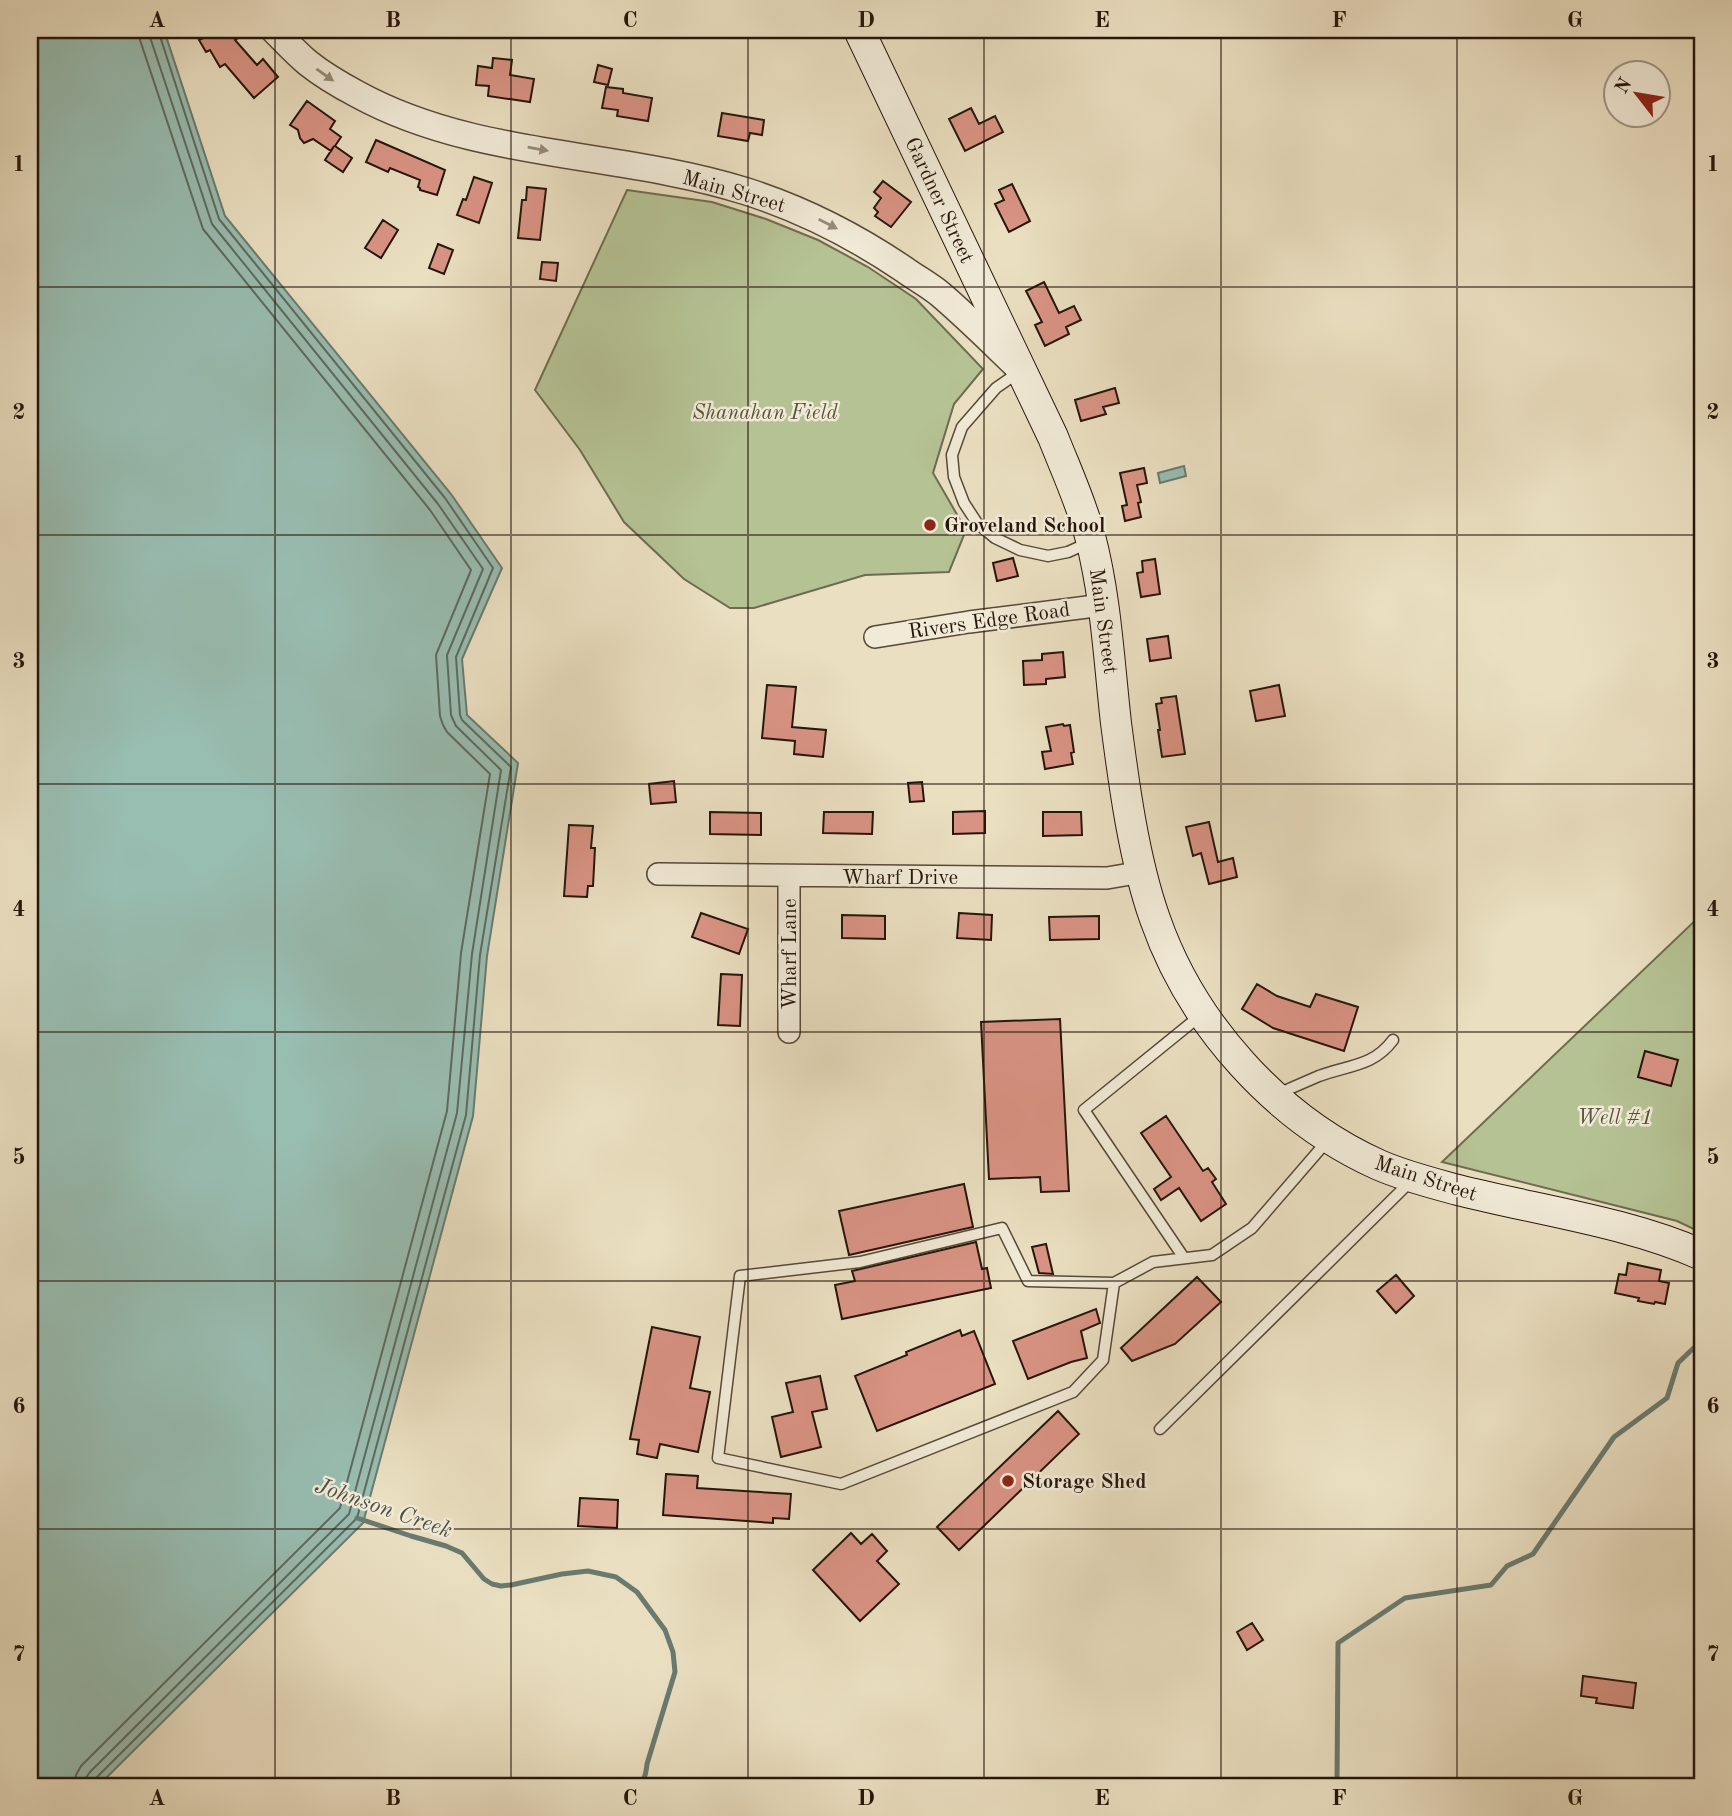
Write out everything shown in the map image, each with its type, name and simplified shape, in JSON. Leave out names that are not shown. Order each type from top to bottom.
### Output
[{"type":"main road","name":"Gardner Street","points":[[859,30],[1022,371]]},
{"type":"main road","name":"Main Street","points":[[1022,371],[1053,437],[1091,541],[1103,605],[1126,792],[1142,873],[1155,920],[1177,970],[1221,1038],[1253,1076],[1275,1095],[1329,1138],[1380,1165],[1415,1178],[1502,1201],[1642,1233],[1702,1255]]},
{"type":"street","name":"Main Street","points":[[274,30],[308,63],[337,84],[408,118],[455,133],[702,179],[800,210],[887,258],[938,293],[1022,371]]},
{"type":"street","name":"Rivers Edge Road","points":[[875,637],[1103,605]]},
{"type":"street","name":"Wharf Drive","points":[[658,874],[1107,878],[1142,873]]},
{"type":"street","name":"Wharf Lane","points":[[789,876],[789,1032]]},
{"type":"lane","points":[[1022,371],[996,388],[962,427],[951,455],[954,477],[964,503],[977,523],[995,538],[1020,550],[1048,556],[1068,552],[1091,541]]},
{"type":"lane","points":[[1184,1258],[1084,1110],[1203,1014]]},
{"type":"lane","points":[[1275,1095],[1321,1076],[1370,1062],[1385,1052],[1393,1040]]},
{"type":"lane","points":[[1114,1283],[1102,1360],[1073,1392],[841,1484],[718,1458],[740,1276],[860,1262],[1002,1228],[1028,1281],[1114,1283],[1153,1262],[1212,1255],[1252,1228],[1329,1138]]},
{"type":"lane","points":[[1160,1429],[1415,1178]]},
{"type":"green space","name":"Shanahan Field","points":[[627,190],[712,202],[766,219],[818,240],[868,267],[916,299],[983,369],[954,404],[933,473],[966,530],[949,572],[865,575],[754,608],[730,608],[684,579],[624,522],[580,450],[535,390]]},
{"type":"green space","name":"Well #1","points":[[1702,914],[1702,1233],[1677,1221],[1442,1162]]},
{"type":"water","points":[[30,30],[164,30],[225,216],[451,494],[502,568],[462,659],[467,715],[518,763],[487,956],[473,1116],[363,1523],[98,1786],[30,1786]]},
{"type":"water","points":[[1184,466],[1186,476],[1160,483],[1158,473]]},
{"type":"building","points":[[203,30],[252,30],[235,40],[257,65],[263,59],[278,77],[254,98],[225,64],[220,67],[210,50],[206,52],[199,40],[207,36]]},
{"type":"building","points":[[493,58],[512,60],[510,75],[534,79],[530,102],[488,96],[489,86],[476,85],[478,66],[492,68]]},
{"type":"building","points":[[598,65],[612,69],[608,85],[594,82]]},
{"type":"building","points":[[606,87],[652,98],[648,121],[617,116],[618,110],[602,108]]},
{"type":"building","points":[[307,101],[335,121],[330,129],[341,137],[335,146],[352,158],[343,172],[325,160],[331,151],[313,139],[304,143],[298,130],[290,125]]},
{"type":"building","points":[[971,108],[979,124],[995,116],[1003,132],[965,151],[949,119]]},
{"type":"building","points":[[722,113],[764,120],[762,135],[750,133],[748,141],[718,136]]},
{"type":"building","points":[[376,140],[445,170],[437,195],[420,190],[420,180],[390,168],[388,172],[366,162]]},
{"type":"building","points":[[474,177],[492,183],[479,223],[457,215]]},
{"type":"building","points":[[883,181],[911,202],[891,227],[875,216],[878,212],[874,208],[881,198],[874,192]]},
{"type":"building","points":[[1012,184],[1030,221],[1009,232],[995,204],[1004,200],[999,190]]},
{"type":"building","points":[[527,187],[546,189],[540,240],[518,238],[522,200],[526,200]]},
{"type":"building","points":[[383,220],[398,230],[381,258],[365,248]]},
{"type":"building","points":[[438,244],[453,250],[444,274],[429,268]]},
{"type":"building","points":[[542,262],[558,263],[556,281],[540,279]]},
{"type":"building","points":[[1044,282],[1059,313],[1074,306],[1081,320],[1066,327],[1069,334],[1045,346],[1035,325],[1042,322],[1026,291]]},
{"type":"building","points":[[1115,388],[1119,403],[1103,407],[1106,414],[1081,421],[1075,400]]},
{"type":"building","points":[[1144,468],[1147,483],[1137,485],[1141,517],[1125,521],[1122,506],[1127,505],[1120,473]]},
{"type":"building","points":[[1013,558],[1018,576],[997,581],[993,563]]},
{"type":"building","points":[[1155,559],[1160,594],[1141,597],[1137,573],[1143,572],[1142,561]]},
{"type":"building","points":[[1168,636],[1171,658],[1150,661],[1147,639]]},
{"type":"building","points":[[1063,652],[1065,677],[1046,679],[1046,684],[1024,685],[1023,661],[1042,660],[1042,654]]},
{"type":"building","points":[[767,685],[796,687],[792,727],[826,730],[823,757],[794,754],[795,741],[762,738]]},
{"type":"building","points":[[1279,685],[1285,716],[1256,721],[1250,691]]},
{"type":"building","points":[[1176,696],[1185,754],[1162,757],[1156,704],[1162,703],[1161,698]]},
{"type":"building","points":[[1070,725],[1073,764],[1045,769],[1042,752],[1051,751],[1046,727]]},
{"type":"building","points":[[674,781],[676,802],[651,804],[649,784]]},
{"type":"building","points":[[922,782],[924,801],[910,802],[908,783]]},
{"type":"building","points":[[985,811],[985,833],[953,834],[953,812]]},
{"type":"building","points":[[710,812],[761,813],[761,835],[710,834]]},
{"type":"building","points":[[824,812],[873,812],[872,834],[823,833]]},
{"type":"building","points":[[1043,812],[1081,812],[1082,835],[1043,836]]},
{"type":"building","points":[[1209,822],[1218,862],[1233,858],[1237,877],[1209,884],[1201,853],[1193,856],[1186,827]]},
{"type":"building","points":[[569,825],[593,826],[593,886],[588,886],[587,897],[564,896]]},
{"type":"building","points":[[701,913],[748,929],[739,954],[692,937]]},
{"type":"building","points":[[959,913],[992,915],[991,940],[957,938]]},
{"type":"building","points":[[842,915],[885,916],[885,939],[842,938]]},
{"type":"building","points":[[1099,916],[1099,939],[1050,940],[1049,917]]},
{"type":"building","points":[[721,974],[742,975],[740,1026],[718,1025]]},
{"type":"building","points":[[1257,984],[1277,996],[1310,1007],[1316,994],[1358,1007],[1344,1051],[1273,1028],[1242,1009]]},
{"type":"building","points":[[1060,1019],[1069,1191],[1041,1192],[1040,1177],[989,1179],[981,1022]]},
{"type":"building","points":[[1645,1051],[1678,1060],[1671,1086],[1638,1077]]},
{"type":"building","points":[[1166,1116],[1203,1171],[1208,1168],[1216,1179],[1212,1182],[1226,1204],[1201,1221],[1179,1188],[1161,1200],[1154,1189],[1171,1177],[1141,1133]]},
{"type":"building","points":[[964,1184],[973,1227],[849,1255],[839,1211]]},
{"type":"building","points":[[976,1242],[982,1269],[987,1268],[991,1288],[842,1319],[835,1285],[855,1281],[852,1271]]},
{"type":"building","points":[[1046,1244],[1053,1274],[1039,1273],[1032,1247]]},
{"type":"building","points":[[1628,1263],[1661,1270],[1659,1281],[1669,1283],[1665,1304],[1638,1301],[1639,1298],[1615,1293],[1619,1274],[1626,1275]]},
{"type":"building","points":[[1396,1275],[1414,1296],[1396,1313],[1377,1291]]},
{"type":"building","points":[[1197,1277],[1221,1302],[1175,1344],[1132,1361],[1121,1348]]},
{"type":"building","points":[[1096,1309],[1100,1323],[1081,1331],[1087,1358],[1028,1379],[1013,1341]]},
{"type":"building","points":[[652,1327],[700,1337],[690,1388],[710,1392],[698,1452],[660,1444],[657,1458],[637,1454],[639,1440],[630,1439]]},
{"type":"building","points":[[960,1330],[962,1336],[974,1331],[995,1384],[877,1431],[855,1376]]},
{"type":"building","points":[[820,1376],[827,1409],[812,1412],[821,1447],[781,1457],[772,1417],[793,1412],[786,1383]]},
{"type":"building","name":"Storage Shed","points":[[1058,1411],[1079,1434],[959,1550],[937,1527]]},
{"type":"building","points":[[666,1474],[698,1476],[697,1488],[791,1494],[789,1519],[773,1518],[773,1523],[663,1515]]},
{"type":"building","points":[[580,1498],[618,1500],[617,1528],[578,1526]]},
{"type":"building","points":[[851,1533],[861,1544],[872,1534],[887,1551],[877,1561],[899,1584],[860,1621],[813,1570]]},
{"type":"building","points":[[1252,1623],[1263,1640],[1247,1650],[1237,1632]]},
{"type":"building","points":[[1583,1676],[1636,1683],[1633,1708],[1596,1703],[1597,1698],[1581,1696]]},
{"type":"waterway","points":[[1337,1786],[1338,1643],[1405,1598],[1491,1585],[1507,1566],[1533,1554],[1614,1437],[1667,1398],[1678,1363],[1702,1340]]},
{"type":"waterway","name":"Johnson Creek","points":[[357,1518],[462,1553],[484,1579],[492,1584],[511,1585],[588,1571],[616,1577],[637,1592],[665,1630],[673,1652],[675,1672],[645,1776],[638,1786]]},
{"type":"place","name":"Groveland School","points":[[930,525]]},
{"type":"place","name":"Storage Shed","points":[[1008,1481]]}]
